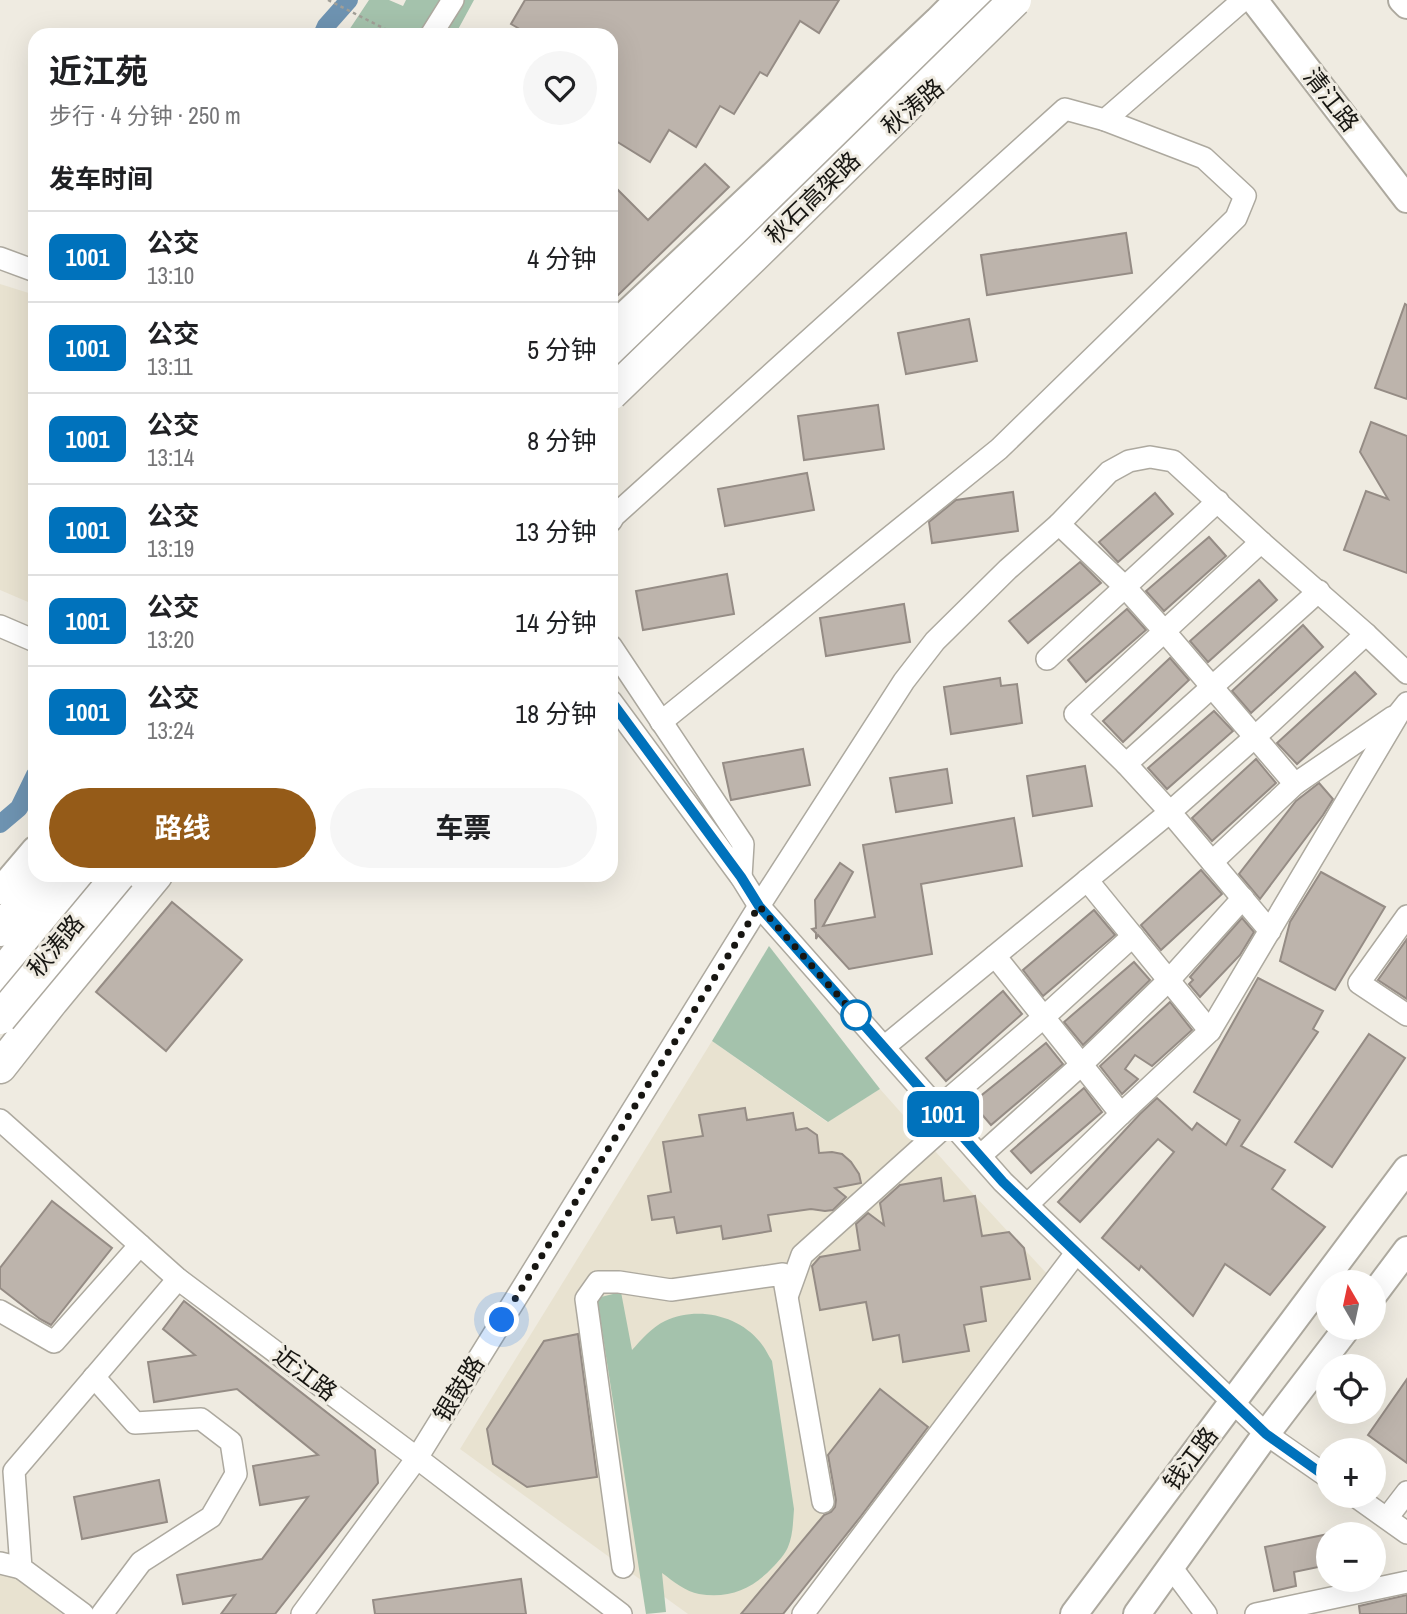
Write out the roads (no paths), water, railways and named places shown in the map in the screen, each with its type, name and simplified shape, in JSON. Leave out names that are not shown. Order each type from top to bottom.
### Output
[{"type":"highway","name":"秋石高架路","points":[[618,350],[983,0]]},
{"type":"highway","name":"秋石高架路","points":[[618,387],[1015,0]]},
{"type":"highway","points":[[618,402],[814,208],[861,151]]},
{"type":"highway","points":[[618,330],[653,296],[742,230]]},
{"type":"highway","points":[[0,930],[41,882]]},
{"type":"highway","points":[[0,976],[79,882]]},
{"type":"highway","points":[[0,1019],[131,882]]},
{"type":"highway","points":[[0,1067],[52,1001],[132,882]]},
{"type":"main road","name":"秋涛路","points":[[618,321],[958,0]]},
{"type":"main road","name":"秋涛路","points":[[618,371],[750,245],[951,75],[1024,0]]},
{"type":"main road","name":"清江路","points":[[1254,0],[1407,199]]},
{"type":"main road","points":[[1402,0],[1407,5]]},
{"type":"main road","points":[[0,891],[28,858]]},
{"type":"main road","name":"秋涛路","points":[[0,952],[57,882]]},
{"type":"main road","name":"钱江路","points":[[1074,1614],[1407,1169]]},
{"type":"main road","points":[[1386,1278],[1407,1250]]},
{"type":"main road","name":"钱江路","points":[[1137,1614],[1266,1434],[1338,1340]]},
{"type":"street","points":[[435,28],[453,0]]},
{"type":"street","points":[[1105,120],[1242,0]]},
{"type":"street","points":[[618,513],[1065,108],[1105,120],[1204,158],[1245,196],[1237,218],[999,449],[661,722]]},
{"type":"street","points":[[0,258],[28,268]]},
{"type":"street","name":"银鼓路","points":[[302,1614],[417,1458],[759,906],[904,681],[935,641],[1059,524],[1109,472],[1129,461],[1150,457],[1173,461],[1407,673]]},
{"type":"street","points":[[1047,660],[1218,501]]},
{"type":"street","points":[[1059,524],[1125,587],[1295,784]]},
{"type":"street","points":[[1261,542],[1075,714],[1170,811],[1270,931]]},
{"type":"street","points":[[1126,764],[1319,591]]},
{"type":"street","points":[[0,626],[28,638]]},
{"type":"street","points":[[884,1047],[1170,811],[1366,634]]},
{"type":"street","points":[[618,657],[743,844],[741,877]]},
{"type":"street","points":[[1212,862],[1295,784],[1403,708]]},
{"type":"street","points":[[1027,1205],[1210,1031],[1403,708]]},
{"type":"street","points":[[618,710],[741,877],[759,906],[1003,1182],[1266,1434],[1316,1469]]},
{"type":"street","points":[[1087,880],[1210,1031]]},
{"type":"street","points":[[980,1156],[1169,981],[1242,898]]},
{"type":"street","points":[[1407,916],[1359,983],[1407,1015]]},
{"type":"street","points":[[787,1296],[802,1255],[1044,1017],[1133,936]]},
{"type":"street","points":[[995,956],[1121,1114]]},
{"type":"street","name":"近江路","points":[[0,1120],[178,1279],[621,1614]]},
{"type":"street","points":[[0,1311],[54,1342],[140,1245]]},
{"type":"street","points":[[803,1614],[1076,1253]]},
{"type":"street","points":[[623,1567],[586,1298],[598,1282],[619,1282],[671,1290],[783,1274],[823,1502]]},
{"type":"street","points":[[21,1568],[14,1471],[178,1279]]},
{"type":"street","points":[[94,1377],[135,1423],[201,1419],[231,1442],[236,1474],[211,1517],[141,1562],[102,1614]]},
{"type":"street","points":[[1387,1518],[1407,1492]]},
{"type":"street","points":[[1372,1508],[1407,1533]]},
{"type":"street","points":[[0,1563],[21,1568],[83,1614]]},
{"type":"street","points":[[1171,1567],[1206,1614]]},
{"type":"street","points":[[1256,1614],[1347,1605],[1407,1583]]},
{"type":"waterway","points":[[325,28],[349,0]]},
{"type":"waterway","points":[[0,824],[19,808],[28,789]]}]
